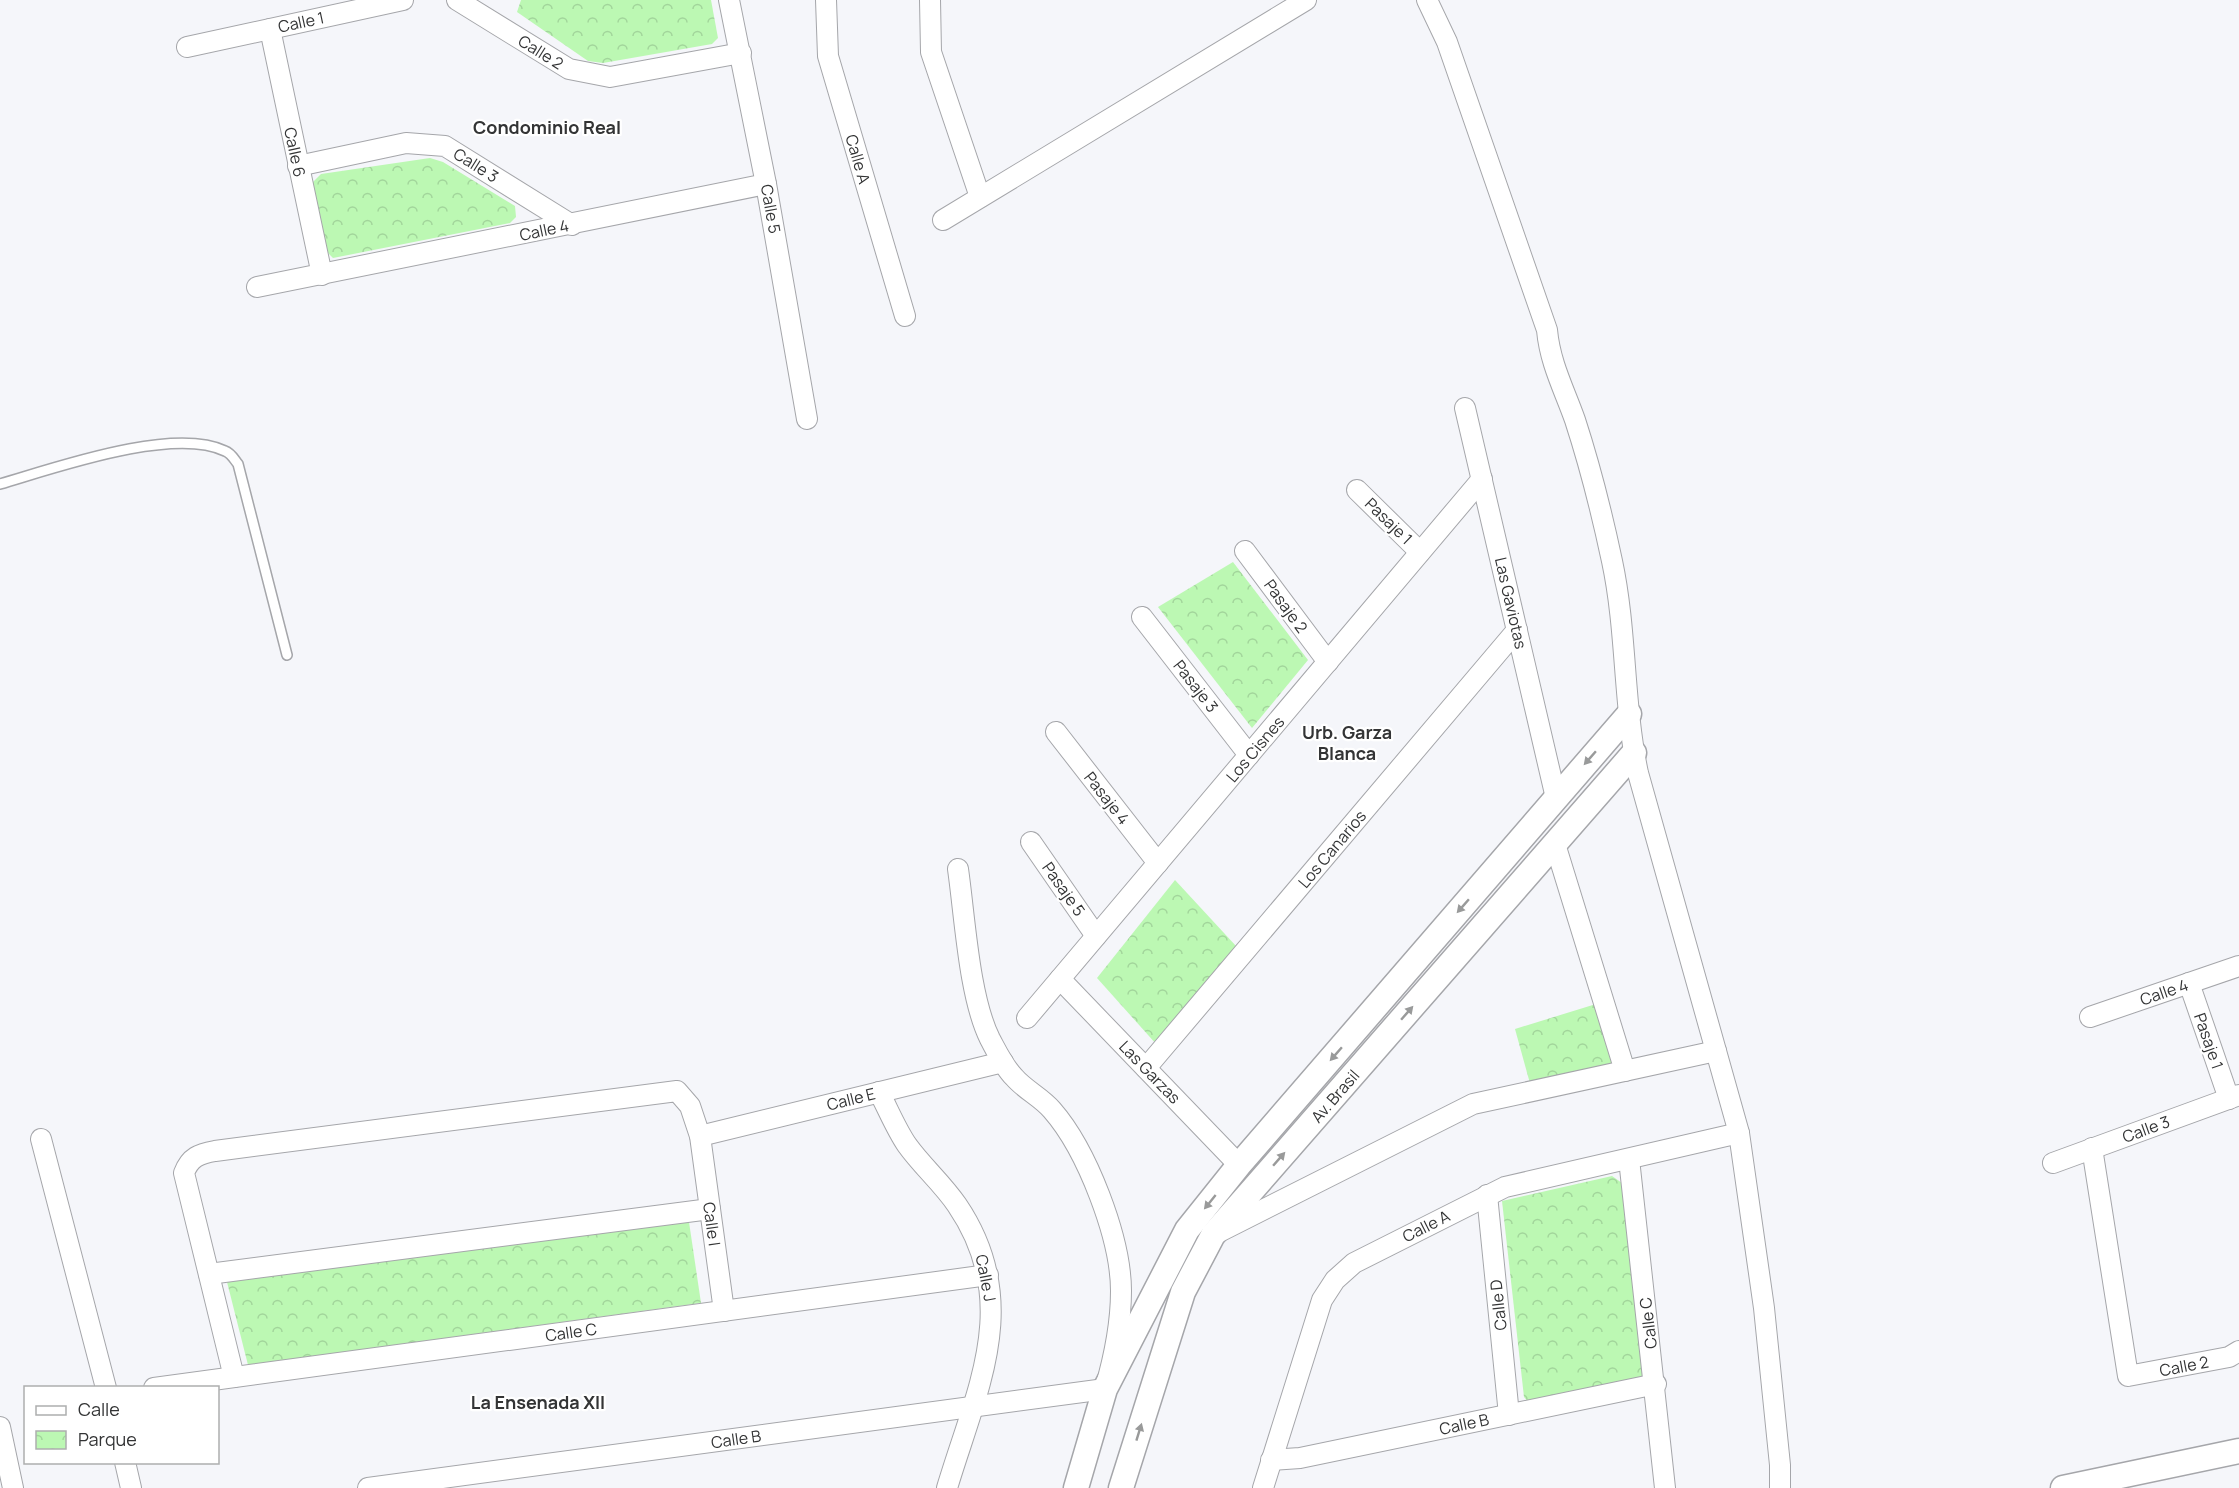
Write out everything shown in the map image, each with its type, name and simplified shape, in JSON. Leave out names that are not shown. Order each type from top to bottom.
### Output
[{"type":"street","name":"Calle 1","points":[[187,47],[403,0]]},
{"type":"street","name":"Calle 2","points":[[457,0],[569,69],[610,77],[741,53]]},
{"type":"street","name":"Calle 5","points":[[729,0],[766,184],[807,419]]},
{"type":"street","name":"Calle A","points":[[826,0],[828,56],[905,316]]},
{"type":"street","points":[[930,0],[931,52],[980,197]]},
{"type":"street","points":[[943,220],[1306,0]]},
{"type":"street","points":[[1427,0],[1447,42],[1547,330],[1549,355],[1575,421],[1597,500],[1618,593],[1634,753],[1668,887],[1739,1133],[1764,1308],[1780,1465],[1780,1488]]},
{"type":"street","name":"Calle 6","points":[[270,28],[322,275]]},
{"type":"street","name":"Calle 3","points":[[298,166],[406,143],[446,146],[572,225]]},
{"type":"street","name":"Calle 4","points":[[257,287],[766,184]]},
{"type":"street","name":"Las Gaviotas","points":[[1465,408],[1556,798]]},
{"type":"street","name":"Los Cisnes","points":[[1027,1018],[1482,479]]},
{"type":"street","name":"Pasaje 1","points":[[1357,490],[1420,552]]},
{"type":"street","name":"Pasaje 2","points":[[1245,550],[1328,662]]},
{"type":"street","name":"Pasaje 3","points":[[1142,617],[1249,755]]},
{"type":"street","name":"Los Canarios","points":[[1146,1068],[1518,630]]},
{"type":"street","name":"Av. Brasil","points":[[1076,1488],[1105,1389],[1187,1230],[1239,1165],[1629,714]]},
{"type":"street","name":"Pasaje 4","points":[[1056,732],[1158,863]]},
{"type":"street","name":"Av. Brasil","points":[[1121,1488],[1183,1292],[1213,1235],[1634,753]]},
{"type":"street","name":"Pasaje 5","points":[[1031,842],[1096,936]]},
{"type":"street","points":[[1555,844],[1624,1071]]},
{"type":"street","points":[[958,870],[978,1008],[1003,1062],[1014,1077],[1040,1098],[1064,1126],[1080,1154],[1106,1214],[1121,1288],[1116,1339],[1105,1389]]},
{"type":"street","name":"Calle 4","points":[[2090,1017],[2239,966]]},
{"type":"street","name":"Las Garzas","points":[[1060,979],[1239,1165]]},
{"type":"street","name":"Pasaje 1","points":[[2189,983],[2234,1097]]},
{"type":"street","points":[[1213,1235],[1473,1104],[1716,1051]]},
{"type":"street","name":"Calle E","points":[[700,1136],[1003,1062]]},
{"type":"street","name":"Calle I","points":[[209,1274],[184,1173],[188,1162],[200,1154],[677,1091],[690,1106],[700,1136],[724,1311]]},
{"type":"street","name":"Calle J","points":[[879,1092],[907,1144],[957,1205],[981,1248],[988,1275],[992,1327],[947,1488]]},
{"type":"street","name":"Calle 3","points":[[2053,1163],[2234,1097]]},
{"type":"street","name":"Calle A","points":[[1263,1488],[1322,1300],[1335,1280],[1354,1263],[1506,1187],[1739,1133]]},
{"type":"street","points":[[41,1139],[105,1386]]},
{"type":"street","name":"Calle 2","points":[[2092,1148],[2128,1376],[2229,1357],[2239,1351]]},
{"type":"street","name":"Calle C","points":[[1629,1159],[1656,1384],[1665,1488]]},
{"type":"street","name":"Calle D","points":[[1487,1195],[1509,1415]]},
{"type":"street","points":[[234,1377],[209,1274],[710,1209]]},
{"type":"street","name":"Calle C","points":[[169,1386],[988,1275]]},
{"type":"street","name":"Calle B","points":[[1271,1460],[1300,1458],[1656,1384]]},
{"type":"street","name":"Calle B","points":[[368,1488],[1105,1389]]},
{"type":"street","points":[[0,1426],[14,1488]]},
{"type":"street","points":[[2063,1488],[2239,1451]]},
{"type":"street","points":[[126,1464],[132,1488]]},
{"type":"lane","points":[[0,484],[97,457],[170,442],[205,444],[228,452],[238,464],[287,656]]},
{"type":"green space","points":[[521,0],[711,0],[718,38],[712,44],[603,63],[588,61],[517,12]]},
{"type":"green space","points":[[430,158],[443,162],[515,206],[516,217],[510,223],[333,258],[325,250],[313,182],[321,174]]},
{"type":"green space","points":[[1233,562],[1308,660],[1252,728],[1158,607]]},
{"type":"green space","points":[[1175,880],[1236,946],[1157,1045],[1097,978]]},
{"type":"green space","points":[[1596,1004],[1618,1065],[1531,1087],[1515,1029]]},
{"type":"green space","points":[[1612,1176],[1622,1183],[1645,1367],[1643,1378],[1529,1403],[1524,1397],[1502,1201]]},
{"type":"green space","points":[[689,1222],[701,1303],[248,1365],[227,1282]]},
{"type":"district","name":"Condominio Real","points":[[547,127]]},
{"type":"district","name":"Urb. Garza Blanca","points":[[1347,742]]},
{"type":"district","name":"La Ensenada XII","points":[[538,1402]]}]
